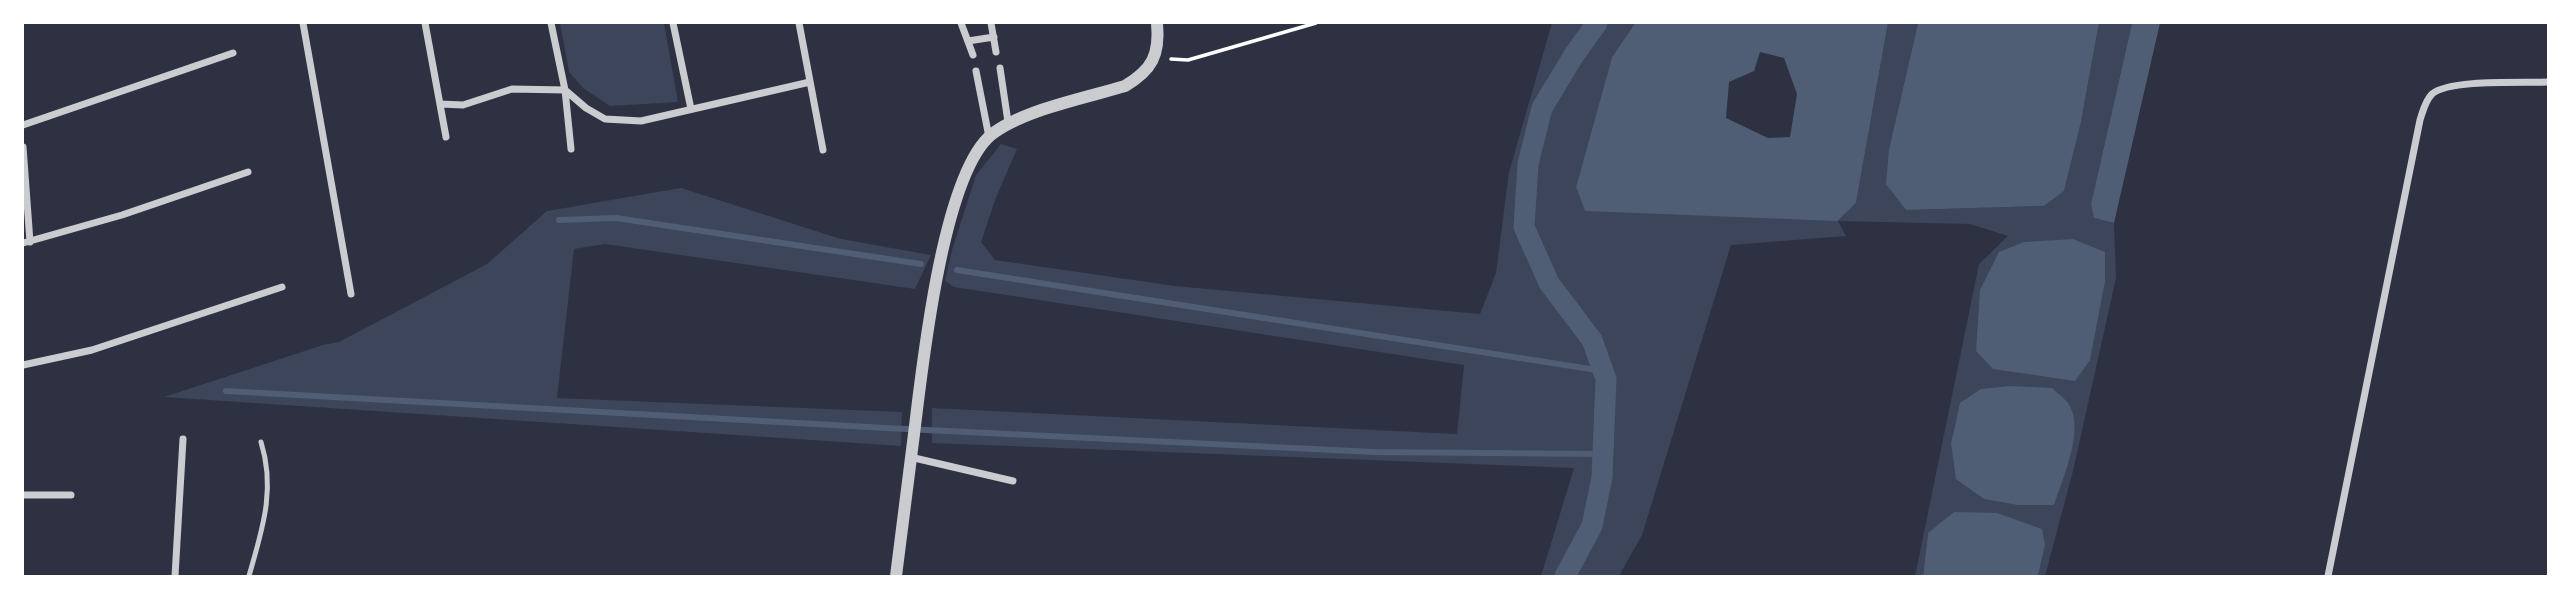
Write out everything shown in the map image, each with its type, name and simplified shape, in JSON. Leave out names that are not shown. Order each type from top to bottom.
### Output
[{"type":"street","points":[[303,23],[351,294]]},
{"type":"street","points":[[425,23],[446,137]]},
{"type":"street","points":[[551,23],[565,90],[571,149]]},
{"type":"street","points":[[673,23],[691,109]]},
{"type":"street","points":[[799,23],[823,150]]},
{"type":"street","points":[[961,23],[973,55]]},
{"type":"street","points":[[991,23],[996,52]]},
{"type":"street","points":[[896,576],[916,412],[942,250],[962,186],[975,156],[989,137],[1008,122],[1125,86],[1142,76],[1155,57],[1159,40],[1157,23]]},
{"type":"street","points":[[968,41],[994,37]]},
{"type":"street","points":[[23,125],[233,53]]},
{"type":"street","points":[[1000,68],[1008,122]]},
{"type":"street","points":[[976,71],[989,137]]},
{"type":"street","points":[[440,104],[463,105],[512,89],[565,90],[605,120],[641,121],[810,82]]},
{"type":"street","points":[[2328,576],[2420,120],[2426,102],[2432,93],[2461,85],[2548,82]]},
{"type":"street","points":[[23,148],[26,242],[122,215],[248,172]]},
{"type":"street","points":[[23,365],[92,350],[282,287]]},
{"type":"street","points":[[175,576],[183,439]]},
{"type":"street","points":[[910,457],[1013,481]]},
{"type":"street","points":[[23,495],[71,495]]},
{"type":"lane","points":[[249,576],[264,522],[269,486],[268,464],[261,442]]},
{"type":"path","points":[[1155,57],[1188,61],[1316,23]]},
{"type":"shaded area","points":[[560,23],[664,23],[678,102],[610,106],[583,88],[569,72]]},
{"type":"shaded area","points":[[1552,23],[1635,23],[1612,57],[1576,187],[1585,210],[1856,203],[1888,23],[1918,23],[1889,149],[1906,210],[2044,206],[2064,191],[2081,122],[2099,23],[2132,23],[2091,204],[2094,218],[2114,223],[2116,278],[2073,471],[2045,576],[2038,576],[2045,545],[1928,533],[1923,576],[1915,576],[1979,264],[2008,236],[1970,224],[1838,221],[1846,236],[1731,245],[1642,535],[1619,576],[1541,576],[1574,468],[932,443],[932,408],[1457,434],[1464,365],[954,287],[945,281],[952,250],[976,175],[1001,144],[1017,149],[995,200],[981,242],[995,260],[1175,286],[1480,314],[1496,273],[1509,172]]},
{"type":"shaded area","points":[[1635,23],[1888,23],[1856,203],[1837,221],[1585,211],[1576,187],[1612,57]],"holes":[[[1760,52],[1784,58],[1797,94],[1790,137],[1768,138],[1726,118],[1729,82],[1754,71]]]},
{"type":"shaded area","points":[[1918,23],[2099,23],[2081,122],[2064,191],[2044,206],[1906,210],[1886,184],[1889,149]]},
{"type":"shaded area","points":[[2132,23],[2160,23],[2114,223],[2094,218],[2091,204]]},
{"type":"shaded area","points":[[681,188],[841,239],[931,255],[915,289],[605,244],[574,249],[557,398],[902,412],[901,446],[164,397],[339,342],[487,264],[547,211]]},
{"type":"shaded area","points":[[2073,239],[2105,252],[2105,281],[2090,360],[2075,381],[1993,369],[1976,351],[1980,290],[1999,252],[2024,242]]},
{"type":"shaded area","points":[[2010,386],[2052,388],[2068,403],[2073,414],[2074,440],[2054,505],[2018,505],[1984,499],[1956,479],[1951,444],[1960,403],[1981,389]]},
{"type":"shaded area","points":[[1954,512],[1997,513],[2042,529],[2045,545],[2038,576],[1923,576],[1928,533]]},
{"type":"waterway","points":[[1565,576],[1592,526],[1602,477],[1606,379],[1592,340],[1549,283],[1524,227],[1528,164],[1542,108],[1597,23]]},
{"type":"waterway","points":[[559,220],[616,218],[921,264]]},
{"type":"waterway","points":[[957,270],[1603,371]]},
{"type":"waterway","points":[[226,391],[1374,452],[1603,454]]}]
